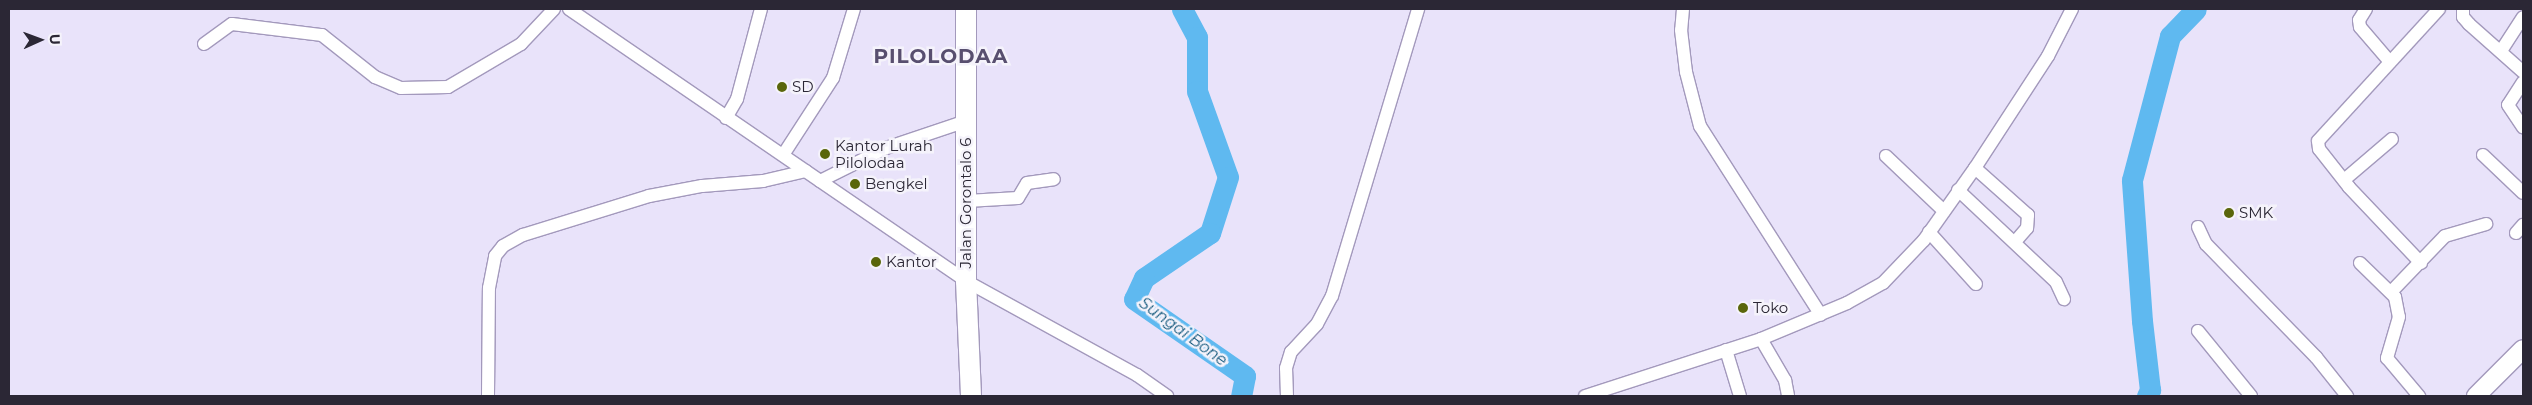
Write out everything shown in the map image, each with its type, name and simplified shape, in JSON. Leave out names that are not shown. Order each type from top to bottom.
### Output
[{"type":"main road","name":"Jalan Gorontalo 6","points":[[966,9],[966,281],[971,396]]},
{"type":"street","points":[[204,44],[232,24],[322,35],[362,68],[392,85],[401,88],[448,87],[521,44],[554,9]]},
{"type":"street","points":[[569,9],[966,281],[1137,375],[1167,396]]},
{"type":"street","points":[[726,118],[737,99],[760,9]]},
{"type":"street","points":[[783,155],[833,78],[854,9]]},
{"type":"street","points":[[1287,396],[1286,368],[1291,352],[1317,324],[1332,296],[1418,9]]},
{"type":"street","points":[[1683,9],[1681,30],[1686,72],[1700,126],[1821,314]]},
{"type":"street","points":[[1585,396],[1761,339],[1821,314],[1884,283],[1929,232],[1975,168],[2048,56],[2072,9]]},
{"type":"street","points":[[2366,9],[2359,20],[2360,27],[2390,62]]},
{"type":"street","points":[[2421,263],[2384,227],[2344,180],[2319,149],[2318,139],[2439,9]]},
{"type":"street","points":[[2462,10],[2469,24],[2523,72]]},
{"type":"street","points":[[2501,51],[2523,17]]},
{"type":"street","points":[[2523,82],[2508,105],[2523,127]]},
{"type":"street","points":[[820,181],[886,148],[966,121]]},
{"type":"street","points":[[2344,180],[2392,139]]},
{"type":"street","points":[[2483,155],[2523,193]]},
{"type":"street","points":[[1886,156],[1944,211]]},
{"type":"street","points":[[1975,168],[2028,215],[2027,228],[2015,242]]},
{"type":"street","points":[[488,396],[489,288],[495,256],[503,246],[524,236],[649,196],[702,186],[763,181],[806,171]]},
{"type":"street","points":[[967,201],[1018,198],[1027,183],[1054,180]]},
{"type":"street","points":[[1958,190],[2056,282],[2064,299]]},
{"type":"street","points":[[2392,291],[2445,236],[2486,224]]},
{"type":"street","points":[[2198,227],[2206,244],[2316,357],[2347,396]]},
{"type":"street","points":[[1929,232],[1976,284]]},
{"type":"street","points":[[2360,263],[2392,291],[2399,317],[2387,358],[2419,396]]},
{"type":"street","points":[[2198,331],[2252,396]]},
{"type":"street","points":[[1761,339],[1785,380],[1788,396]]},
{"type":"street","points":[[2476,396],[2523,349]]},
{"type":"street","points":[[1726,350],[1740,396]]},
{"type":"waterway","name":"Sungai Bone","points":[[1182,9],[1197,37],[1197,91],[1228,177],[1210,233],[1144,278],[1134,299],[1245,376],[1241,396]]},
{"type":"waterway","points":[[2147,396],[2150,390],[2142,321],[2132,180],[2170,36],[2196,9]]},
{"type":"place","name":"SD","points":[[782,87]]},
{"type":"place","name":"Kantor Lurah Pilolodaa","points":[[825,154]]},
{"type":"place","name":"Bengkel","points":[[855,184]]},
{"type":"place","name":"SMK","points":[[2229,213]]},
{"type":"place","name":"Kantor","points":[[876,262]]},
{"type":"place","name":"Toko","points":[[1743,308]]},
{"type":"district","name":"PILOLODAA","points":[[941,56]]}]
